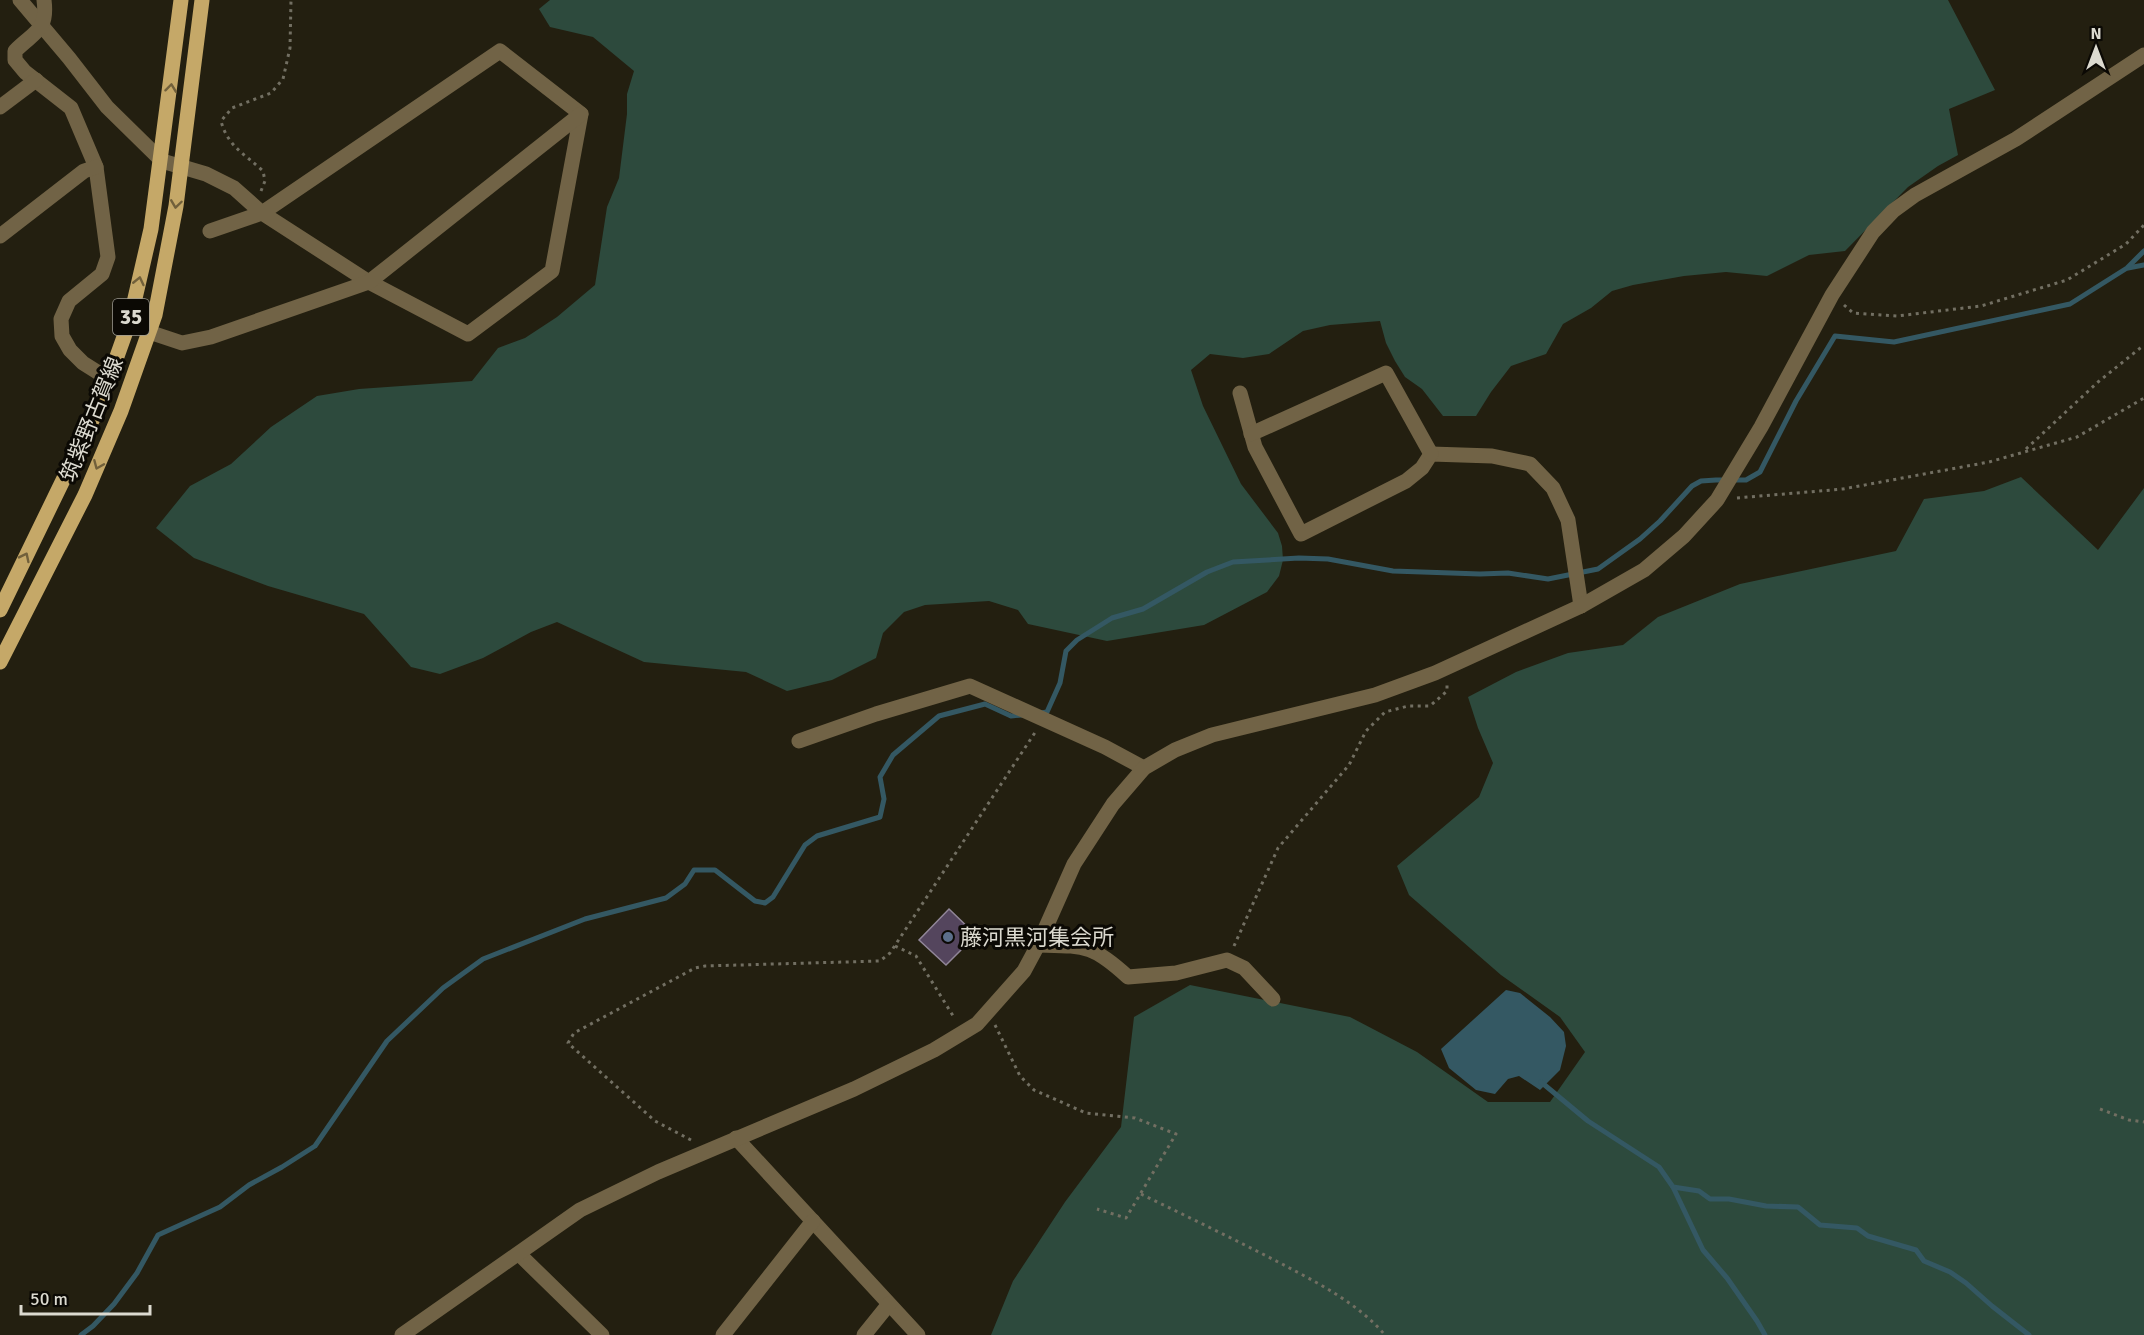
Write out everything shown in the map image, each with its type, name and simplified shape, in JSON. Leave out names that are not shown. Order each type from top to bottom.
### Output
[{"type":"main road","name":"筑紫野古賀線","points":[[0,610],[100,404],[110,380],[135,298],[151,229],[162,160],[181,0]]},
{"type":"main road","name":"筑紫野古賀線","points":[[0,662],[85,495],[121,411],[155,315],[181,165],[202,0]]},
{"type":"street","points":[[20,0],[107,107],[162,160],[206,174],[234,188],[262,213],[369,282],[468,334],[552,271],[581,114]]},
{"type":"street","points":[[44,0],[46,17],[42,26],[15,51],[15,60],[25,72],[71,108],[96,166],[108,257],[102,274],[69,301],[61,319],[62,336],[70,350],[83,363],[110,380]]},
{"type":"street","points":[[210,231],[262,213],[500,51],[581,114]]},
{"type":"street","points":[[402,1335],[580,1210],[736,1138],[854,1089],[934,1050],[977,1024],[1024,971],[1074,864],[1113,804],[1144,768],[1175,750],[1212,735],[1375,695],[1447,667],[1581,606],[1644,570],[1684,536],[1717,500],[1761,427],[1832,295],[1873,232],[1893,211],[1915,195],[2016,139],[2144,55]]},
{"type":"street","points":[[0,107],[36,80]]},
{"type":"street","points":[[149,332],[182,343],[201,339],[369,282],[581,114]]},
{"type":"street","points":[[0,236],[84,171],[96,166]]},
{"type":"street","points":[[1251,434],[1386,373],[1431,454]]},
{"type":"street","points":[[1240,393],[1255,447],[1300,534],[1406,481],[1422,468],[1431,454]]},
{"type":"street","points":[[1431,454],[1492,456],[1530,464],[1553,488],[1568,520],[1581,606]]},
{"type":"street","points":[[799,741],[876,714],[970,686],[1105,747],[1144,768]]},
{"type":"street","points":[[1038,945],[1084,946],[1107,957],[1128,977],[1176,973],[1227,960],[1244,968],[1273,999]]},
{"type":"street","points":[[736,1138],[918,1335]]},
{"type":"street","points":[[723,1335],[813,1221]]},
{"type":"street","points":[[519,1254],[602,1335]]},
{"type":"street","points":[[864,1335],[889,1304]]},
{"type":"path","points":[[247,200],[261,191],[265,181],[263,171],[236,149],[225,135],[221,121],[231,108],[271,93],[283,79],[290,48],[291,0]]},
{"type":"path","points":[[1832,295],[1853,313],[1897,316],[1981,306],[2067,280],[2126,244],[2144,225]]},
{"type":"path","points":[[2024,451],[2098,382],[2144,345]]},
{"type":"path","points":[[1717,500],[1843,489],[1989,462],[2077,437],[2144,398]]},
{"type":"path","points":[[1227,960],[1278,848],[1349,765],[1366,730],[1385,712],[1408,706],[1430,706],[1447,691],[1447,667]]},
{"type":"path","points":[[703,1153],[697,1144],[655,1121],[568,1043],[574,1033],[695,968],[880,961],[895,946],[1042,718]]},
{"type":"path","points":[[895,946],[916,956],[963,1033]]},
{"type":"path","points":[[989,1013],[1020,1076],[1034,1090],[1086,1113],[1135,1118],[1176,1134],[1126,1218],[1097,1209]]},
{"type":"path","points":[[2100,1109],[2129,1120],[2144,1122]]},
{"type":"path","points":[[1141,1194],[1314,1281],[1352,1306],[1385,1335]]},
{"type":"green space","points":[[550,0],[1948,0],[1995,90],[1949,109],[1958,155],[1908,187],[1845,251],[1809,255],[1767,276],[1726,272],[1684,276],[1612,291],[1591,308],[1563,324],[1546,354],[1511,366],[1476,416],[1443,416],[1422,389],[1405,377],[1386,343],[1380,321],[1330,325],[1303,331],[1269,354],[1243,358],[1210,354],[1191,370],[1203,406],[1241,484],[1278,533],[1283,560],[1279,576],[1267,592],[1204,625],[1107,641],[1028,624],[1018,610],[989,601],[925,605],[904,612],[883,633],[876,658],[832,680],[787,691],[746,672],[644,662],[557,622],[531,632],[483,658],[440,674],[411,667],[364,614],[268,586],[194,558],[156,528],[190,486],[231,464],[271,427],[317,396],[359,389],[472,381],[498,348],[525,338],[557,317],[595,285],[607,207],[619,178],[627,114],[627,94],[634,71],[593,37],[550,27],[539,9]]},
{"type":"green space","points":[[2021,477],[2098,550],[2144,488],[2144,1335],[991,1335],[1013,1281],[1065,1202],[1121,1127],[1134,1017],[1190,985],[1350,1017],[1417,1052],[1488,1102],[1550,1102],[1585,1052],[1560,1017],[1501,975],[1409,895],[1397,866],[1479,797],[1493,763],[1468,697],[1516,672],[1568,653],[1623,645],[1658,617],[1740,584],[1896,551],[1924,499],[1984,491]]},
{"type":"water","points":[[1506,990],[1520,993],[1550,1017],[1564,1032],[1566,1046],[1560,1070],[1540,1090],[1519,1076],[1508,1079],[1495,1094],[1476,1090],[1449,1068],[1441,1049]]},
{"type":"building","points":[[949,909],[976,935],[946,965],[919,940]]},
{"type":"waterway","points":[[1041,713],[1047,712],[1060,683],[1066,651],[1077,640],[1112,618],[1143,609],[1207,572],[1233,562],[1299,558],[1328,559],[1393,571],[1508,573],[1548,579],[1598,569],[1640,539],[1692,486],[1701,481],[1746,480],[1760,472],[1796,401],[1835,336],[1894,342],[2070,304],[2127,268],[2144,251]]},
{"type":"waterway","points":[[2128,268],[2144,265]]},
{"type":"waterway","points":[[81,1335],[114,1304],[137,1273],[158,1235],[220,1207],[249,1185],[315,1146],[387,1041],[443,988],[483,959],[585,919],[666,898],[685,884],[694,870],[715,870],[755,901],[765,903],[773,897],[805,845],[817,836],[880,817],[884,799],[880,777],[893,755],[939,716],[985,704],[1011,716],[1022,715]]},
{"type":"waterway","points":[[1541,1082],[1588,1121],[1659,1167],[1673,1187],[1699,1191],[1710,1199],[1729,1199],[1766,1206],[1798,1207],[1820,1225],[1857,1228],[1868,1236],[1916,1250],[1924,1261],[1950,1272],[1966,1283],[2029,1335]]},
{"type":"waterway","points":[[1673,1187],[1703,1250],[1727,1278],[1765,1335]]},
{"type":"place","name":"藤河黒河集会所","points":[[948,937]]}]
